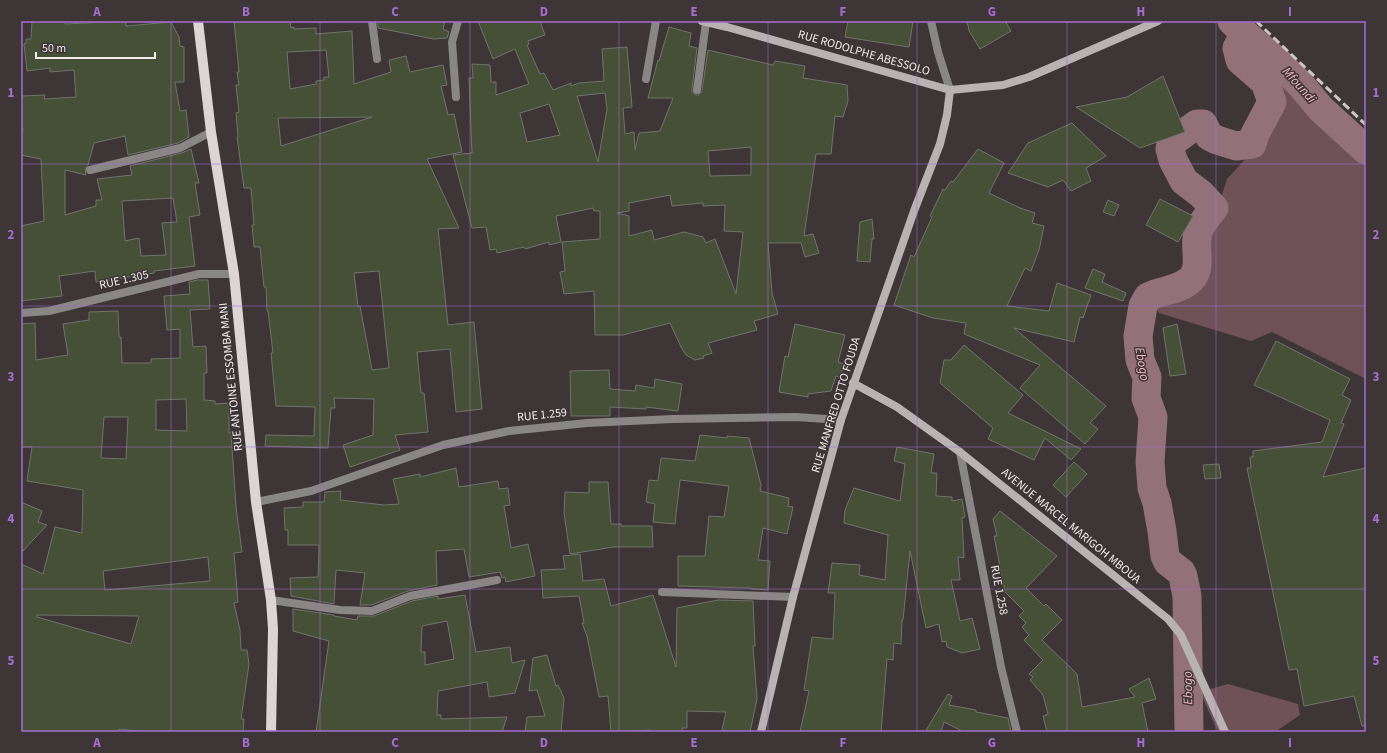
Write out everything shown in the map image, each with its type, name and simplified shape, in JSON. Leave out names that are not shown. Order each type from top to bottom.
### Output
[{"type":"main road","name":"RUE ANTOINE ESSOMBA MANI","points":[[198,21],[212,132],[234,274],[256,502],[272,600],[273,629],[271,732]]},
{"type":"street","points":[[372,21],[376,59]]},
{"type":"street","points":[[456,97],[452,42],[458,21]]},
{"type":"street","points":[[646,79],[656,21]]},
{"type":"street","points":[[697,90],[704,21]]},
{"type":"street","name":"RUE RODOLPHE ABESSOLO","points":[[704,21],[950,90]]},
{"type":"street","points":[[930,21],[950,90],[1003,85],[1029,77],[1156,22]]},
{"type":"street","name":"RUE MANFRED OTTO FOUDA","points":[[762,732],[793,597],[841,420],[914,211],[940,144],[947,115],[950,90]]},
{"type":"street","points":[[90,170],[180,148],[212,132]]},
{"type":"street","name":"RUE 1.305","points":[[21,313],[49,311],[199,274],[234,274]]},
{"type":"street","name":"AVENUE MARCEL MARIGOH MBOUA","points":[[853,383],[897,407],[960,452],[1168,619],[1181,635],[1225,732]]},
{"type":"street","name":"RUE 1.259","points":[[256,502],[311,491],[443,445],[509,431],[587,423],[672,419],[796,417],[841,420]]},
{"type":"street","name":"RUE 1.258","points":[[960,452],[1001,667],[1017,732]]},
{"type":"street","points":[[272,600],[340,610],[372,611],[410,596],[497,580]]},
{"type":"street","points":[[662,592],[793,597]]},
{"type":"shaded area","points":[[1245,34],[1278,62],[1300,84],[1321,109],[1366,150],[1366,379],[1272,332],[1251,341],[1159,313],[1153,301],[1168,297],[1194,282],[1203,266],[1200,238],[1204,228],[1216,213],[1227,179],[1249,155],[1261,133],[1262,94]]},
{"type":"shaded area","points":[[1228,684],[1298,704],[1300,715],[1275,732],[1218,732],[1200,692]]},
{"type":"building","points":[[32,21],[66,21],[65,24],[126,21],[126,26],[171,22],[179,37],[180,46],[184,47],[184,82],[175,82],[180,111],[186,110],[189,137],[178,143],[128,155],[125,136],[94,143],[88,165],[85,169],[86,175],[65,170],[65,215],[96,206],[96,200],[102,200],[97,179],[132,175],[130,166],[191,149],[199,183],[195,183],[200,215],[189,217],[195,266],[154,271],[154,273],[96,282],[95,271],[59,276],[62,296],[21,301],[21,226],[44,221],[41,159],[21,155],[23,129],[21,128],[21,96],[45,95],[44,99],[76,97],[74,70],[50,72],[50,68],[27,71],[24,44],[26,43],[26,39],[31,39]],"holes":[[[173,198],[177,222],[162,223],[166,255],[141,256],[139,238],[125,241],[122,201]]]},
{"type":"building","points":[[234,21],[290,21],[291,28],[316,28],[316,34],[352,31],[354,84],[391,72],[389,60],[406,56],[410,72],[443,65],[447,85],[441,86],[448,115],[454,114],[462,152],[427,159],[459,228],[438,229],[448,325],[474,322],[482,409],[456,412],[450,349],[417,352],[421,393],[424,393],[428,432],[395,435],[400,450],[350,467],[343,445],[373,435],[374,399],[334,398],[335,408],[331,408],[328,448],[265,446],[266,435],[314,436],[315,407],[276,406],[271,353],[273,353],[267,311],[266,287],[264,287],[260,247],[254,247],[251,188],[244,188],[237,137],[236,113],[239,112],[236,85],[239,85],[237,72],[239,72]],"holes":[[[326,50],[329,77],[324,77],[324,80],[316,81],[316,84],[290,89],[287,52]],[[372,117],[281,146],[278,118]],[[379,271],[389,368],[372,370],[360,306],[358,307],[354,273]]]},
{"type":"building","points":[[378,21],[445,21],[443,29],[449,32],[447,38],[434,39],[378,28]]},
{"type":"building","points":[[478,21],[540,21],[545,35],[528,41],[529,44],[527,45],[540,74],[544,73],[553,90],[571,83],[571,86],[579,83],[604,81],[602,49],[627,47],[632,107],[623,108],[625,134],[634,132],[635,150],[639,133],[660,131],[673,98],[648,98],[669,27],[691,33],[689,46],[697,48],[692,89],[692,92],[696,95],[699,95],[702,91],[708,50],[773,65],[775,61],[805,66],[803,78],[847,85],[848,101],[843,117],[835,116],[831,154],[816,154],[804,236],[813,234],[819,253],[805,257],[801,243],[768,243],[772,293],[778,314],[754,321],[757,330],[708,343],[712,353],[703,356],[704,358],[695,360],[686,355],[670,323],[623,335],[595,335],[594,291],[564,294],[560,272],[565,271],[562,242],[600,239],[600,211],[594,211],[593,208],[556,216],[561,242],[549,245],[549,242],[525,249],[524,247],[497,253],[496,249],[490,250],[486,227],[472,228],[453,155],[472,153],[469,78],[473,78],[472,64],[490,65],[491,82],[496,82],[496,95],[529,84],[515,49],[493,59]],"holes":[[[605,93],[607,109],[598,162],[577,96]],[[549,104],[560,135],[527,142],[520,113]],[[751,147],[751,175],[710,176],[708,151]],[[670,195],[672,206],[703,203],[703,206],[725,205],[724,231],[743,232],[736,294],[715,239],[706,243],[703,237],[684,232],[654,240],[652,230],[629,236],[629,216],[617,213],[629,211],[629,203]]]},
{"type":"building","points":[[848,21],[913,21],[909,47],[845,37]]},
{"type":"building","points":[[966,21],[1005,21],[1011,31],[980,49],[968,29],[969,28]]},
{"type":"building","points":[[1163,76],[1185,132],[1140,148],[1076,107],[1127,97]]},
{"type":"building","points":[[1072,123],[1106,156],[1086,168],[1091,181],[1071,191],[1063,180],[1048,187],[1008,173],[1028,143]]},
{"type":"building","points":[[978,149],[1004,163],[989,193],[1020,208],[1035,213],[1032,223],[1044,226],[1039,250],[1031,271],[1025,268],[1007,306],[1049,311],[1057,283],[1091,295],[1083,318],[1080,317],[1074,342],[1014,328],[1106,406],[1090,423],[1098,429],[1085,444],[1020,388],[1040,365],[964,334],[966,323],[933,318],[894,305],[911,255],[914,257],[932,217],[930,216],[943,189],[945,190],[951,181],[953,182]]},
{"type":"building","points":[[1160,199],[1193,216],[1178,242],[1146,225]]},
{"type":"building","points":[[1108,200],[1119,205],[1114,216],[1103,212]]},
{"type":"building","points":[[872,219],[874,239],[872,239],[870,262],[857,261],[860,222]]},
{"type":"building","points":[[1093,269],[1105,274],[1102,282],[1126,293],[1123,301],[1085,288]]},
{"type":"building","points":[[208,280],[210,309],[190,310],[193,347],[206,346],[207,373],[204,373],[204,400],[215,401],[215,404],[229,403],[229,433],[231,432],[236,507],[242,552],[234,553],[238,602],[234,603],[240,630],[241,650],[247,650],[249,664],[241,719],[244,719],[243,732],[148,732],[119,729],[119,732],[21,732],[21,564],[43,574],[55,527],[82,533],[83,490],[27,481],[32,447],[21,447],[21,324],[35,323],[36,360],[68,355],[63,324],[89,320],[89,312],[118,311],[122,363],[151,363],[151,359],[180,358],[180,329],[167,330],[164,296],[190,294],[189,282]],"holes":[[[186,399],[187,431],[156,430],[156,400]],[[104,417],[128,417],[126,459],[101,458]],[[208,557],[210,581],[105,590],[103,571]],[[37,615],[139,616],[131,644],[37,617]]]},
{"type":"building","points":[[795,324],[845,335],[838,362],[844,364],[840,378],[836,376],[831,391],[808,394],[808,397],[779,392],[785,356],[788,357]]},
{"type":"building","points":[[1177,324],[1186,374],[1170,376],[1163,328]]},
{"type":"building","points":[[1276,341],[1350,379],[1342,395],[1351,400],[1341,423],[1344,424],[1323,477],[1366,468],[1366,726],[1362,726],[1354,696],[1304,706],[1297,669],[1289,670],[1247,468],[1251,468],[1250,457],[1253,457],[1253,451],[1322,442],[1330,420],[1254,385]]},
{"type":"building","points":[[964,345],[1023,395],[1008,413],[1081,449],[1071,460],[1045,438],[1034,460],[988,439],[993,428],[940,383],[944,360],[951,360]]},
{"type":"building","points":[[609,370],[610,389],[635,391],[636,385],[654,388],[655,379],[682,384],[678,411],[646,407],[646,409],[610,407],[610,416],[571,416],[570,371]]},
{"type":"building","points":[[700,435],[727,438],[727,436],[749,438],[761,485],[760,491],[789,498],[788,506],[793,507],[787,534],[763,528],[758,560],[770,561],[768,590],[751,588],[678,586],[678,556],[705,556],[709,516],[724,517],[729,486],[680,480],[675,524],[653,522],[655,504],[646,502],[649,480],[658,481],[661,458],[695,461]]},
{"type":"building","points":[[897,447],[934,454],[931,473],[937,473],[936,496],[952,497],[952,501],[962,499],[965,517],[962,518],[964,558],[958,557],[960,580],[951,580],[960,621],[972,618],[980,649],[962,653],[947,647],[946,641],[942,642],[939,624],[926,628],[910,551],[902,620],[901,644],[894,643],[893,660],[887,659],[881,732],[800,732],[809,691],[804,690],[812,637],[833,639],[835,593],[828,593],[832,563],[860,565],[859,575],[885,580],[888,535],[844,523],[845,510],[854,488],[900,501],[905,464],[894,461]]},
{"type":"building","points":[[1074,462],[1087,474],[1066,497],[1053,485]]},
{"type":"building","points":[[1219,464],[1221,478],[1205,479],[1203,465]]},
{"type":"building","points":[[456,468],[459,487],[498,481],[499,489],[508,488],[510,505],[504,506],[511,548],[528,544],[535,576],[506,582],[505,577],[502,578],[500,572],[469,577],[464,549],[436,551],[437,585],[408,591],[371,605],[360,605],[365,573],[336,570],[334,604],[291,596],[290,578],[318,577],[319,545],[288,545],[288,530],[285,530],[284,508],[303,507],[303,502],[324,502],[325,492],[341,491],[340,500],[384,505],[399,504],[393,479],[420,474],[420,477]]},
{"type":"building","points":[[589,482],[608,482],[611,524],[621,524],[621,526],[652,526],[653,547],[613,547],[570,554],[564,513],[565,492],[589,493]]},
{"type":"building","points":[[21,502],[42,511],[38,522],[47,525],[21,553]]},
{"type":"building","points":[[1000,511],[1057,556],[1026,588],[1044,606],[1046,604],[1062,620],[1042,640],[1077,674],[1082,707],[1135,697],[1129,689],[1149,678],[1156,699],[1142,703],[1148,732],[1047,732],[1043,716],[1048,714],[1043,695],[1030,680],[1033,677],[1029,674],[1043,660],[1024,640],[1029,635],[1022,627],[1026,623],[1019,616],[1024,611],[1005,592],[994,536],[997,536],[993,519]]},
{"type":"building","points":[[580,554],[583,581],[604,579],[611,606],[653,595],[676,667],[677,608],[718,600],[753,601],[755,646],[753,646],[757,699],[750,732],[732,732],[722,730],[726,712],[687,711],[687,728],[682,728],[682,732],[650,732],[650,730],[611,732],[608,696],[599,697],[587,636],[582,623],[584,623],[579,596],[543,598],[541,570],[565,569],[563,556]]},
{"type":"building","points":[[465,595],[476,652],[510,647],[512,663],[525,660],[515,693],[489,697],[487,682],[438,691],[437,715],[441,715],[441,719],[507,717],[502,732],[316,732],[329,641],[293,631],[293,609],[357,620],[358,616],[374,616],[412,601],[438,596],[438,599]],"holes":[[[447,621],[454,659],[425,665],[425,652],[421,652],[422,626]]]},
{"type":"building","points":[[547,655],[556,686],[558,685],[564,698],[561,732],[525,732],[527,717],[545,716],[537,690],[529,691],[533,658]]},
{"type":"building","points":[[948,694],[952,696],[949,705],[1008,718],[1011,732],[964,732],[944,722],[941,732],[925,732]]},
{"type":"waterway","name":"Mfoundi","points":[[1232,21],[1278,62],[1300,84],[1321,109],[1366,150]]},
{"type":"waterway","name":"Ebogo","points":[[1189,732],[1187,596],[1181,572],[1168,562],[1165,556],[1157,503],[1152,488],[1150,462],[1153,417],[1146,398],[1147,377],[1140,360],[1138,336],[1143,306],[1148,297],[1179,287],[1189,281],[1196,271],[1198,232],[1203,222],[1214,208],[1201,194],[1184,181],[1173,160],[1170,149],[1171,143],[1197,124],[1203,124],[1209,136],[1217,140],[1236,146],[1252,144],[1255,134],[1272,102],[1265,82],[1240,60],[1237,48],[1245,34]]},
{"type":"railway","points":[[1256,21],[1366,125]]}]
